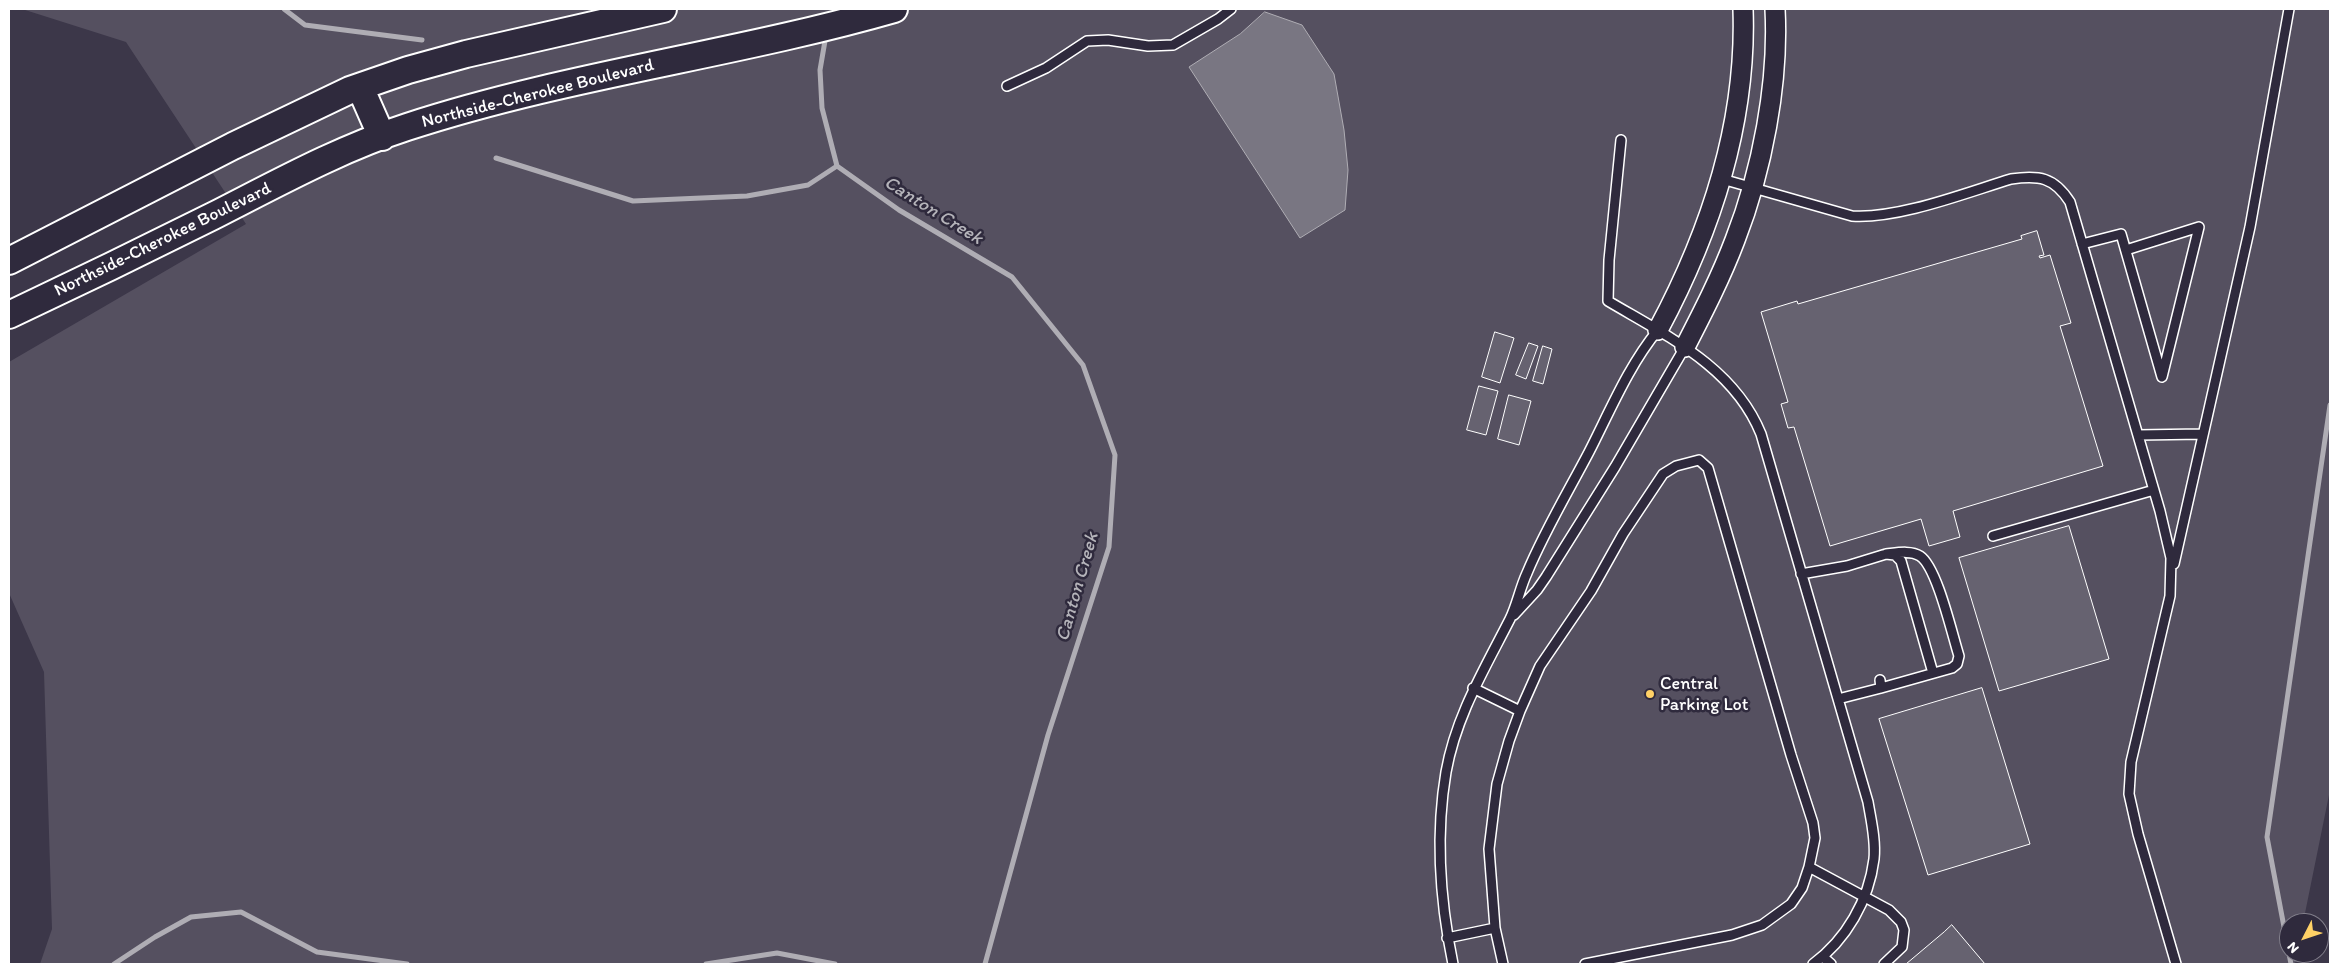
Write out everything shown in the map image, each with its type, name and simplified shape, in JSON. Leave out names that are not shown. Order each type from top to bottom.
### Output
[{"type":"street","name":"Northside-Cherokee Boulevard","points":[[9,315],[135,256],[316,164],[382,136],[473,106],[832,25],[894,9]]},
{"type":"street","points":[[1658,330],[1675,299],[1698,245],[1722,179],[1734,125],[1740,85],[1743,9]]},
{"type":"street","points":[[1685,347],[1724,268],[1736,239],[1752,188],[1760,155],[1770,93],[1774,54],[1775,9]]},
{"type":"street","points":[[9,261],[241,142],[360,87],[408,70],[466,54],[658,10]]},
{"type":"street","points":[[360,87],[382,136]]},
{"type":"lane","points":[[1007,86],[1046,68],[1088,41],[1108,40],[1148,46],[1173,45],[1218,19],[1231,9]]},
{"type":"lane","points":[[2176,964],[2138,834],[2129,794],[2131,762],[2166,620],[2171,578],[2250,227],[2289,9]]},
{"type":"lane","points":[[1621,140],[1608,260],[1608,302],[1685,347],[1724,377],[1743,399],[1753,415],[1761,434],[1868,802],[1873,830],[1874,860],[1864,897],[1840,939],[1823,957],[1813,964]]},
{"type":"lane","points":[[1722,179],[1845,214],[1871,217],[1892,214],[2011,179],[2038,178],[2053,182],[2070,202],[2154,490],[2169,546],[2171,578]]},
{"type":"lane","points":[[2082,244],[2122,234],[2126,250],[2162,377],[2199,227],[2126,250]]},
{"type":"lane","points":[[1452,964],[1440,879],[1440,816],[1450,751],[1462,714],[1473,688],[1510,619],[1535,555],[1611,408],[1647,344],[1658,330]]},
{"type":"lane","points":[[1510,619],[1537,590],[1546,577],[1615,468],[1685,347]]},
{"type":"lane","points":[[2138,435],[2202,434]]},
{"type":"lane","points":[[1504,964],[1495,928],[1488,849],[1497,784],[1520,711],[1540,666],[1591,591],[1623,534],[1663,474],[1676,466],[1699,460],[1708,468],[1791,755],[1813,822],[1815,838],[1809,867],[1802,888],[1791,904],[1762,924],[1732,935],[1585,964]]},
{"type":"lane","points":[[1993,536],[2154,490]]},
{"type":"lane","points":[[1801,574],[1847,566],[1886,554],[1908,552],[1920,555],[1932,569],[1958,656],[1957,664],[1952,668],[1880,684],[1838,699]]},
{"type":"lane","points":[[1886,554],[1894,555],[1901,561],[1933,673]]},
{"type":"lane","points":[[1473,688],[1520,711]]},
{"type":"lane","points":[[1809,867],[1889,910],[1901,922],[1904,930],[1902,947],[1884,964]]},
{"type":"lane","points":[[1447,938],[1495,928]]},
{"type":"lane","points":[[1823,957],[1831,964]]},
{"type":"shaded area","points":[[22,9],[2330,9],[2330,790],[2305,913],[2279,913],[2279,963],[2295,964],[40,964],[52,929],[44,672],[9,593],[9,362],[246,224],[126,42]]},
{"type":"shaded area","points":[[1265,12],[1302,25],[1334,74],[1344,130],[1348,170],[1345,210],[1300,238],[1189,67],[1240,34]]},
{"type":"building","points":[[2037,231],[2044,255],[2039,256],[2040,258],[2050,255],[2071,323],[2060,326],[2103,466],[1953,511],[1960,537],[1929,546],[1921,519],[1830,546],[1794,427],[1788,428],[1781,404],[1788,402],[1761,312],[1797,301],[1798,304],[2022,239],[2021,236]]},
{"type":"building","points":[[1495,332],[1514,338],[1500,383],[1482,377]]},
{"type":"building","points":[[1529,343],[1538,346],[1526,379],[1516,375]]},
{"type":"building","points":[[1543,346],[1552,349],[1543,384],[1533,381]]},
{"type":"building","points":[[1479,386],[1498,391],[1486,435],[1467,430]]},
{"type":"building","points":[[1509,395],[1531,401],[1519,445],[1498,439]]},
{"type":"building","points":[[2069,526],[2109,659],[1999,691],[1959,558]]},
{"type":"building","points":[[1982,688],[2030,844],[1928,875],[1879,719]]},
{"type":"building","points":[[1952,925],[1985,964],[1906,964],[1944,932]]},
{"type":"waterway","points":[[284,9],[305,25],[422,40]]},
{"type":"waterway","name":"Canton Creek","points":[[826,35],[820,70],[822,108],[837,166],[899,210],[1012,277],[1083,365],[1115,455],[1109,547],[1048,735],[985,964]]},
{"type":"waterway","points":[[496,158],[633,201],[747,196],[808,185],[837,166]]},
{"type":"waterway","points":[[2291,964],[2267,837],[2330,405]]},
{"type":"waterway","points":[[114,964],[155,937],[191,917],[241,912],[317,952],[407,964]]},
{"type":"waterway","points":[[706,964],[777,953],[835,964]]},
{"type":"place","name":"Central Parking Lot","points":[[1650,694]]}]
